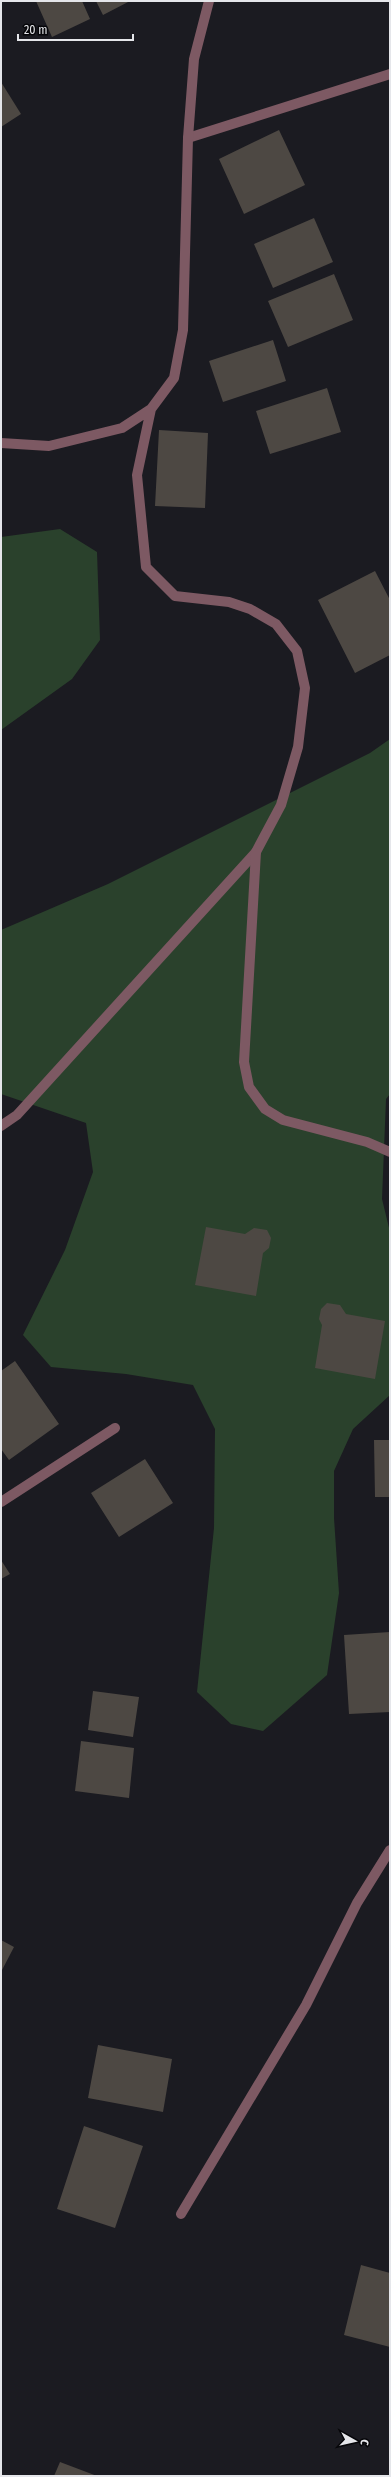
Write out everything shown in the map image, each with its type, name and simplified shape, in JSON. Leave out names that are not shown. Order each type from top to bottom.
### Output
[{"type":"street","points":[[1,443],[49,446],[122,428],[151,409],[174,378],[183,330],[188,138],[194,59],[209,1]]},
{"type":"street","points":[[188,138],[390,74]]},
{"type":"street","points":[[1,1126],[18,1115],[256,852],[281,805],[298,747],[305,688],[297,652],[276,624],[250,609],[229,602],[175,596],[146,567],[137,475],[151,409]]},
{"type":"street","points":[[256,852],[244,1062],[249,1087],[265,1109],[283,1120],[367,1142],[390,1152]]},
{"type":"street","points":[[1,1502],[115,1428]]},
{"type":"street","points":[[181,2214],[306,2005],[357,1902],[390,1850]]},
{"type":"green space","points":[[60,529],[97,552],[100,640],[72,679],[1,730],[1,537]]},
{"type":"green space","points":[[390,739],[390,1094],[386,1099],[382,1199],[390,1232],[390,1395],[353,1429],[334,1471],[334,1518],[339,1593],[327,1675],[263,1731],[231,1724],[197,1692],[214,1528],[215,1429],[193,1385],[126,1374],[51,1367],[23,1335],[65,1250],[93,1172],[86,1123],[1,1094],[1,930],[108,884],[370,753]]},
{"type":"building","points":[[36,1],[82,1],[90,19],[52,37]]},
{"type":"building","points":[[96,1],[130,1],[103,15]]},
{"type":"building","points":[[1,82],[21,114],[1,127]]},
{"type":"building","points":[[279,130],[305,185],[244,214],[219,159]]},
{"type":"building","points":[[314,218],[333,262],[273,288],[254,244]]},
{"type":"building","points":[[334,274],[353,320],[288,347],[268,301]]},
{"type":"building","points":[[273,340],[286,381],[223,402],[209,361]]},
{"type":"building","points":[[327,388],[341,432],[270,454],[256,411]]},
{"type":"building","points":[[159,430],[208,433],[205,508],[155,506]]},
{"type":"building","points":[[375,571],[390,600],[390,655],[355,673],[318,600]]},
{"type":"building","points":[[206,1227],[245,1234],[254,1228],[267,1230],[271,1238],[269,1248],[263,1253],[256,1296],[195,1285]]},
{"type":"building","points":[[327,1303],[340,1305],[346,1314],[385,1321],[375,1379],[315,1368],[322,1325],[319,1319],[321,1309]]},
{"type":"building","points":[[15,1361],[59,1424],[9,1460],[1,1449],[1,1371]]},
{"type":"building","points":[[374,1440],[390,1440],[390,1497],[375,1497]]},
{"type":"building","points":[[145,1459],[173,1503],[119,1537],[91,1493]]},
{"type":"building","points":[[1,1560],[10,1574],[1,1579]]},
{"type":"building","points":[[390,1632],[390,1712],[349,1714],[344,1635]]},
{"type":"building","points":[[93,1691],[139,1697],[133,1737],[88,1730]]},
{"type":"building","points":[[81,1741],[134,1748],[129,1798],[75,1791]]},
{"type":"building","points":[[1,1940],[14,1947],[1,1972]]},
{"type":"building","points":[[98,2045],[172,2059],[163,2112],[88,2098]]},
{"type":"building","points":[[84,2126],[143,2146],[115,2228],[57,2209]]},
{"type":"building","points":[[361,2265],[390,2273],[390,2347],[344,2335]]},
{"type":"building","points":[[60,2462],[97,2476],[54,2476]]}]
